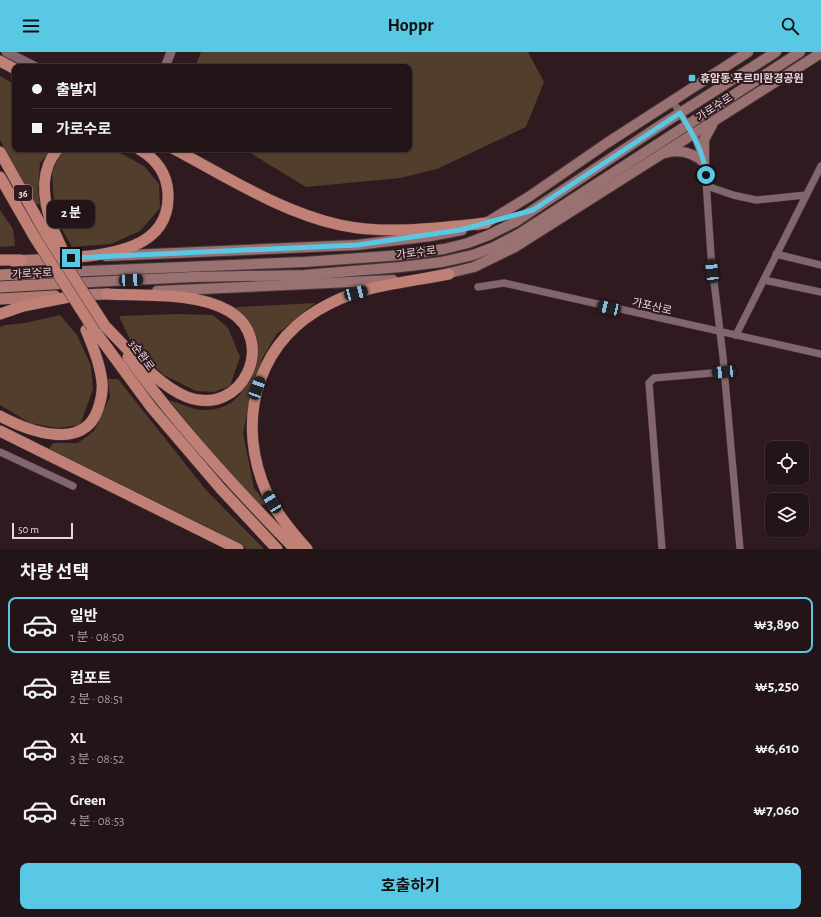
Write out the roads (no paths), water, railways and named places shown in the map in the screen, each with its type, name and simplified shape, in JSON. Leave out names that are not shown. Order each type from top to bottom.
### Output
[{"type":"highway","points":[[0,61],[12,67]]},
{"type":"highway","name":"36","points":[[0,152],[50,233]]},
{"type":"highway","points":[[0,416],[25,426],[53,434],[73,434],[90,424],[99,407],[102,384],[97,357],[89,329],[50,233],[44,182],[48,165],[56,152]]},
{"type":"highway","points":[[57,266],[112,253],[136,245],[148,238],[158,228],[165,217],[168,206],[167,183],[159,166],[143,152]]},
{"type":"highway","points":[[180,152],[284,206],[342,225],[385,230],[412,230],[486,223]]},
{"type":"highway","points":[[0,178],[32,239]]},
{"type":"highway","points":[[0,192],[32,239]]},
{"type":"highway","name":"3순환로","points":[[32,239],[57,266],[105,326],[160,401],[229,481],[295,549]]},
{"type":"highway","points":[[0,261],[21,260]]},
{"type":"highway","points":[[307,549],[283,520],[268,495],[262,482],[254,450],[252,429],[255,399],[259,382],[269,360],[282,339],[294,326],[329,304],[348,296],[369,290],[449,274]]},
{"type":"highway","points":[[105,326],[153,373],[176,391],[190,398],[209,399],[228,394],[242,383],[250,367],[252,352],[248,333],[241,322],[230,312],[211,304],[194,300],[107,294]]},
{"type":"highway","points":[[0,314],[23,306],[79,295]]},
{"type":"highway","points":[[89,329],[151,407],[220,489],[277,549]]},
{"type":"highway","points":[[0,431],[238,549]]},
{"type":"main road","name":"가로수로","points":[[0,275],[57,266],[357,245],[431,236],[486,223],[555,179],[672,100],[748,52]]},
{"type":"main road","name":"가로수로","points":[[21,260],[57,266],[304,262],[402,255],[444,249],[468,243],[489,235],[533,210],[776,52]]},
{"type":"main road","name":"가로수로","points":[[0,287],[193,277],[304,275],[442,262],[473,255],[494,247],[519,234],[800,52]]},
{"type":"main road","name":"가로수로","points":[[107,294],[377,281],[449,274],[474,267],[515,248],[821,54]]},
{"type":"main road","points":[[704,162],[704,140],[708,131],[716,120]]},
{"type":"main road","points":[[662,154],[682,152],[704,162]]},
{"type":"main road","name":"가로수로","points":[[589,189],[662,154]]},
{"type":"main road","points":[[486,223],[533,210],[555,179]]},
{"type":"main road","points":[[0,299],[107,294]]},
{"type":"street","points":[[6,52],[30,64]]},
{"type":"street","points":[[166,64],[171,52]]},
{"type":"street","points":[[672,100],[693,134],[704,162],[707,186],[711,256],[720,331],[740,549]]},
{"type":"street","points":[[736,335],[821,166]]},
{"type":"street","points":[[707,186],[756,200],[806,195]]},
{"type":"street","points":[[776,254],[821,265]]},
{"type":"street","points":[[764,280],[821,292]]},
{"type":"street","name":"가포산로","points":[[478,287],[504,283],[666,321],[720,331],[821,354]]},
{"type":"street","points":[[662,549],[649,383],[654,378],[724,372]]},
{"type":"street","points":[[0,452],[73,486]]},
{"type":"place","name":"휴암동.푸르미환경공원","points":[[692,78]]}]
